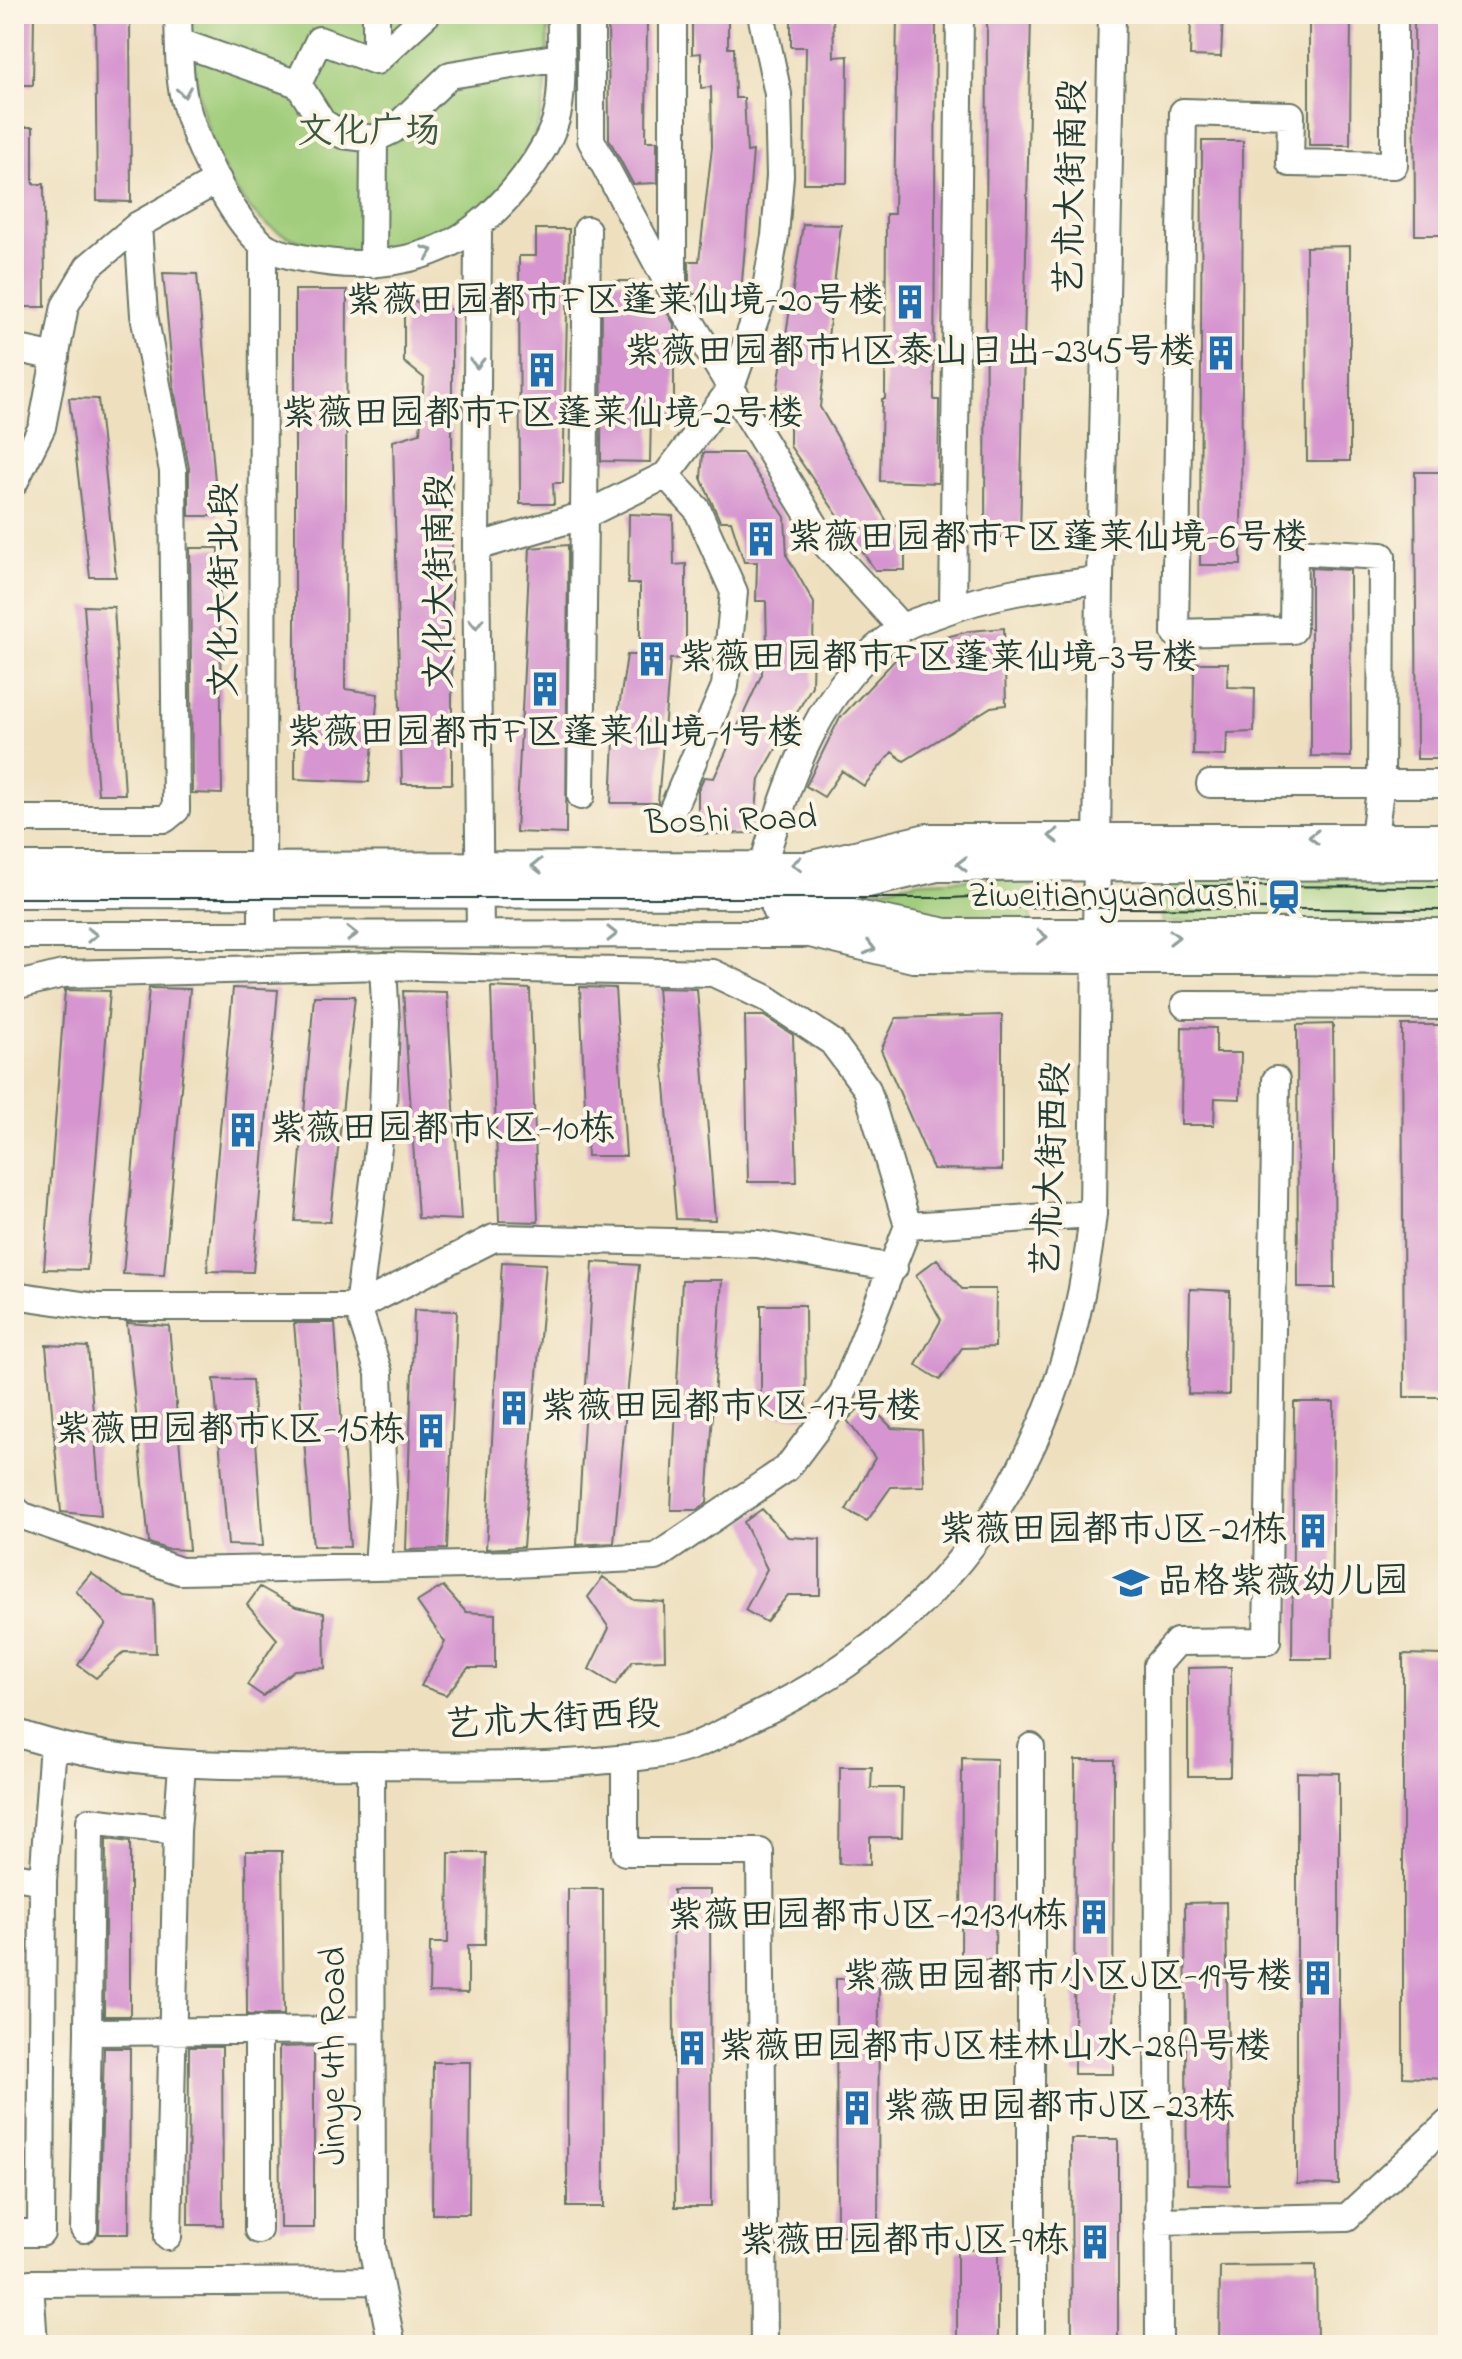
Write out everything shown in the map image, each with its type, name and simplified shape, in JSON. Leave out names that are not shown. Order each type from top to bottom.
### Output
[{"type":"main road","name":"Boshi Road","points":[[14,890],[262,900],[479,900],[793,891],[833,888],[937,864],[1096,849],[1448,862]]},
{"type":"main road","name":"Boshi Road","points":[[14,910],[262,900]]},
{"type":"main road","name":"Boshi Road","points":[[479,900],[827,912],[946,936],[1096,950],[1448,936]]},
{"type":"street","points":[[178,14],[183,96],[192,124],[218,180],[243,222],[263,246],[316,261],[373,264],[415,257],[455,243],[478,229],[504,204],[536,161],[558,112],[561,14]]},
{"type":"street","points":[[376,14],[376,61]]},
{"type":"street","points":[[376,61],[427,14]]},
{"type":"street","points":[[591,14],[591,140],[672,291],[828,547],[902,628]]},
{"type":"street","points":[[672,291],[673,14]]},
{"type":"street","points":[[476,547],[585,515],[666,475],[730,390],[766,288],[775,236],[780,176],[778,94],[761,14]]},
{"type":"street","points":[[953,608],[960,14]]},
{"type":"street","name":"艺术大街南段","points":[[1096,950],[1112,14]]},
{"type":"street","points":[[1374,837],[1381,782],[1382,556],[1294,551],[1293,630],[1175,633],[1183,112],[1291,115],[1290,163],[1394,165],[1394,14]]},
{"type":"street","points":[[298,84],[319,40],[376,61]]},
{"type":"street","points":[[179,42],[298,84],[322,122],[343,135],[374,139],[393,130],[450,75],[560,57]]},
{"type":"street","points":[[373,264],[374,139]]},
{"type":"street","points":[[14,483],[42,427],[65,306],[88,267],[138,225],[218,180]]},
{"type":"street","points":[[14,819],[165,819],[176,810],[173,471],[144,315],[138,225]]},
{"type":"street","name":"文化大街南段","points":[[478,229],[476,547],[479,900]]},
{"type":"street","points":[[581,796],[587,230]]},
{"type":"street","name":"文化大街北段","points":[[262,900],[263,246]]},
{"type":"street","points":[[14,348],[56,357]]},
{"type":"street","points":[[666,475],[697,509],[734,592],[725,686],[671,813]]},
{"type":"street","points":[[763,865],[784,791],[817,724],[860,665],[902,628],[996,593],[1100,580]]},
{"type":"street","points":[[1210,784],[1448,784]]},
{"type":"street","name":"Boshi Road","points":[[479,900],[763,865],[808,865],[927,837],[1096,849],[1374,837],[1448,837]]},
{"type":"street","name":"Boshi Road","points":[[14,866],[262,900]]},
{"type":"street","name":"Boshi Road","points":[[14,935],[262,900]]},
{"type":"street","name":"Boshi Road","points":[[1096,950],[1448,962]]},
{"type":"street","name":"艺术大街西段","points":[[14,1732],[53,1744],[182,1766],[573,1764],[687,1748],[805,1693],[879,1641],[976,1543],[1013,1488],[1038,1438],[1053,1397],[1087,1279],[1093,1214],[1096,950]]},
{"type":"street","points":[[378,1567],[383,1492],[379,1373],[358,1307],[383,1108],[386,1022],[383,966]]},
{"type":"street","points":[[14,986],[63,974],[383,966],[713,973],[766,998],[832,1042],[867,1089],[908,1226],[842,1395],[787,1468],[656,1557],[180,1571],[23,1516],[14,1509]]},
{"type":"street","points":[[1185,1005],[1448,1006]]},
{"type":"street","points":[[1159,2345],[1157,1665],[1177,1642],[1267,1641],[1276,1080]]},
{"type":"street","points":[[908,1226],[1093,1214]]},
{"type":"street","points":[[14,1295],[96,1307],[358,1307],[494,1238],[758,1244],[894,1268]]},
{"type":"street","points":[[14,2233],[41,2233],[43,1881],[53,1744]]},
{"type":"street","points":[[1031,1747],[1031,2345]]},
{"type":"street","points":[[625,1758],[625,1852],[760,1852],[764,2345]]},
{"type":"street","name":"Jinye 4th Road","points":[[371,1765],[372,2247],[392,2345]]},
{"type":"street","points":[[168,2237],[177,1831],[182,1766]]},
{"type":"street","points":[[84,2229],[90,1821],[177,1831]]},
{"type":"street","points":[[14,1876],[43,1881]]},
{"type":"street","points":[[258,2030],[258,2230]]},
{"type":"street","points":[[88,2032],[370,2030]]},
{"type":"street","points":[[1158,2221],[1347,2217],[1448,2123]]},
{"type":"street","points":[[34,2345],[30,2283],[377,2281]]},
{"type":"green space","name":"文化广场","points":[[191,14],[548,14],[547,75],[542,111],[530,144],[498,191],[472,218],[439,239],[386,251],[328,248],[301,241],[277,231],[258,217],[226,174],[206,123],[199,95]]},
{"type":"green space","points":[[1031,877],[1031,923],[954,922],[871,913],[871,890],[921,881]]},
{"type":"green space","points":[[1448,877],[1448,922],[1162,922],[1162,878]]},
{"type":"building","points":[[14,14],[34,14],[33,85],[14,85]]},
{"type":"building","points":[[95,14],[130,14],[131,202],[97,201]]},
{"type":"building","points":[[608,14],[647,14],[646,141],[657,141],[657,183],[633,184],[609,139]]},
{"type":"building","points":[[692,14],[728,14],[728,48],[734,48],[735,98],[744,98],[747,152],[753,151],[741,294],[693,294],[689,288],[689,261],[699,261],[712,147],[711,87],[701,88],[701,53],[692,54]]},
{"type":"building","points":[[791,14],[833,14],[834,57],[848,56],[847,183],[804,183],[806,47],[791,47]]},
{"type":"building","points":[[897,14],[936,14],[934,400],[939,400],[938,483],[880,481],[882,399],[885,399],[886,214],[894,214]]},
{"type":"building","points":[[987,14],[1031,14],[1020,538],[985,536]]},
{"type":"building","points":[[1191,14],[1223,14],[1221,57],[1190,56]]},
{"type":"building","points":[[1309,14],[1351,14],[1350,145],[1309,145]]},
{"type":"building","points":[[1414,14],[1448,14],[1448,235],[1415,235]]},
{"type":"building","points":[[14,127],[33,127],[33,184],[44,184],[45,307],[14,307]]},
{"type":"building","name":"紫薇田园都市H区泰山日出-2345号楼","points":[[1202,141],[1243,141],[1241,565],[1200,565]]},
{"type":"building","points":[[803,224],[841,225],[820,407],[889,525],[905,527],[905,570],[875,570],[790,446],[790,393],[777,393]]},
{"type":"building","name":"紫薇田园都市F区蓬莱仙境-2号楼","points":[[536,229],[569,229],[563,483],[553,483],[554,504],[520,504],[519,256],[536,256]]},
{"type":"building","points":[[1350,246],[1350,461],[1307,461],[1306,247]]},
{"type":"building","points":[[163,273],[197,274],[218,516],[189,516],[189,468],[174,389]]},
{"type":"building","points":[[602,281],[635,281],[636,309],[665,309],[674,324],[674,417],[651,417],[650,462],[601,461]]},
{"type":"building","points":[[295,290],[347,290],[345,689],[378,694],[369,782],[295,779]]},
{"type":"building","points":[[404,299],[452,310],[452,784],[402,784],[393,441],[420,433],[424,378],[404,362]]},
{"type":"building","points":[[69,398],[98,399],[116,577],[90,577]]},
{"type":"building","points":[[703,453],[743,453],[785,517],[787,556],[814,603],[812,686],[759,779],[754,833],[698,834],[698,790],[704,777],[714,778],[762,674],[762,648],[767,649],[766,601],[756,601],[757,562],[744,562],[731,521],[720,521],[701,478]]},
{"type":"building","points":[[1415,472],[1448,472],[1448,759],[1417,759]]},
{"type":"building","name":"紫薇田园都市F区蓬莱仙境-3号楼","points":[[629,514],[673,516],[674,565],[686,564],[686,658],[670,659],[658,803],[611,803],[614,740],[627,655],[640,655],[640,584],[628,584]]},
{"type":"building","name":"紫薇田园都市F区蓬莱仙境-1号楼","points":[[568,545],[566,834],[516,832],[530,548]]},
{"type":"building","points":[[190,548],[219,548],[222,794],[192,793]]},
{"type":"building","points":[[1311,568],[1350,570],[1351,757],[1311,756]]},
{"type":"building","points":[[84,606],[114,607],[125,794],[98,794]]},
{"type":"building","points":[[1004,628],[1006,705],[991,707],[904,761],[892,752],[864,786],[842,771],[824,797],[806,786],[839,719],[895,660],[922,643],[970,631]]},
{"type":"building","points":[[1194,663],[1228,663],[1227,687],[1255,688],[1254,732],[1227,733],[1226,756],[1193,755]]},
{"type":"building","points":[[491,987],[530,989],[538,1222],[499,1221]]},
{"type":"building","points":[[580,987],[615,988],[626,1156],[587,1156]]},
{"type":"building","points":[[149,988],[190,989],[164,1275],[123,1274]]},
{"type":"building","name":"紫薇田园都市K区-10栋","points":[[233,988],[278,990],[253,1272],[207,1271]]},
{"type":"building","points":[[657,988],[697,989],[715,1220],[676,1219]]},
{"type":"building","points":[[65,990],[110,991],[87,1270],[44,1269]]},
{"type":"building","points":[[403,991],[447,992],[461,1220],[418,1218]]},
{"type":"building","points":[[314,996],[355,996],[330,1222],[295,1221]]},
{"type":"building","points":[[1002,1015],[1002,1170],[933,1169],[881,1050],[896,1018]]},
{"type":"building","points":[[745,1016],[764,1016],[793,1035],[797,1182],[748,1182]]},
{"type":"building","points":[[1333,1024],[1335,1288],[1298,1288],[1297,1025]]},
{"type":"building","points":[[1402,1025],[1444,1025],[1444,1397],[1404,1397]]},
{"type":"building","points":[[1182,1027],[1216,1028],[1216,1053],[1241,1053],[1240,1099],[1215,1098],[1214,1125],[1181,1125]]},
{"type":"building","points":[[937,1259],[962,1289],[996,1289],[995,1347],[962,1348],[940,1380],[916,1365],[941,1320],[916,1275]]},
{"type":"building","name":"紫薇田园都市K区-17号楼","points":[[502,1262],[546,1264],[523,1547],[486,1549]]},
{"type":"building","points":[[593,1262],[639,1265],[614,1543],[577,1545]]},
{"type":"building","points":[[682,1280],[722,1280],[707,1503],[696,1510],[671,1510]]},
{"type":"building","points":[[1190,1289],[1230,1291],[1229,1395],[1188,1394]]},
{"type":"building","points":[[761,1305],[805,1305],[806,1416],[761,1415]]},
{"type":"building","name":"紫薇田园都市K区-15栋","points":[[414,1310],[457,1311],[447,1549],[406,1550]]},
{"type":"building","points":[[127,1323],[169,1326],[189,1550],[166,1549],[149,1543]]},
{"type":"building","points":[[294,1323],[335,1323],[350,1547],[313,1546]]},
{"type":"building","points":[[46,1345],[88,1347],[101,1516],[61,1512]]},
{"type":"building","points":[[214,1379],[252,1380],[263,1546],[228,1545]]},
{"type":"building","points":[[866,1401],[892,1428],[922,1430],[924,1486],[891,1487],[867,1521],[846,1510],[875,1458],[847,1420]]},
{"type":"building","name":"紫薇田园都市J区-21栋","points":[[1294,1402],[1334,1402],[1332,1659],[1292,1659]]},
{"type":"building","points":[[762,1509],[788,1537],[820,1539],[820,1595],[788,1595],[766,1622],[745,1610],[767,1569],[744,1522]]},
{"type":"building","points":[[91,1573],[125,1597],[154,1600],[156,1653],[124,1652],[96,1678],[78,1665],[106,1624],[76,1591]]},
{"type":"building","points":[[603,1577],[634,1600],[664,1602],[665,1660],[633,1661],[615,1685],[589,1669],[609,1628],[588,1597]]},
{"type":"building","points":[[443,1586],[466,1612],[495,1614],[495,1668],[468,1668],[446,1695],[421,1686],[445,1642],[417,1602]]},
{"type":"building","points":[[260,1587],[296,1607],[324,1613],[325,1668],[294,1670],[263,1696],[247,1685],[277,1639],[247,1605]]},
{"type":"building","points":[[1403,1654],[1443,1655],[1445,2079],[1403,2077]]},
{"type":"building","points":[[1231,1667],[1230,1776],[1188,1776],[1188,1668]]},
{"type":"building","points":[[962,1758],[997,1759],[995,1960],[961,1959]]},
{"type":"building","name":"紫薇田园都市J区-121314栋","points":[[1075,1760],[1114,1760],[1113,2074],[1074,2074]]},
{"type":"building","points":[[840,1767],[872,1767],[871,1788],[903,1788],[902,1837],[870,1837],[870,1865],[839,1864]]},
{"type":"building","name":"紫薇田园都市小区J区-19号楼","points":[[1297,1772],[1339,1773],[1339,2185],[1297,2184]]},
{"type":"building","points":[[106,1839],[130,1842],[130,2016],[104,2016]]},
{"type":"building","points":[[246,1851],[282,1851],[284,2015],[247,2015]]},
{"type":"building","points":[[449,1853],[486,1853],[485,1945],[468,1945],[468,1993],[429,1992],[430,1943],[448,1943]]},
{"type":"building","points":[[568,1889],[603,1889],[604,2207],[567,2207]]},
{"type":"building","name":"紫薇田园都市J区桂林山水-28A号楼","points":[[673,1890],[710,1890],[711,2207],[675,2207]]},
{"type":"building","points":[[1226,1902],[1230,2185],[1187,2184],[1185,1903]]},
{"type":"building","name":"紫薇田园都市J区-23栋","points":[[836,1979],[879,1979],[878,2237],[837,2236]]},
{"type":"building","points":[[314,2046],[314,2228],[280,2228],[279,2047]]},
{"type":"building","points":[[189,2047],[222,2047],[223,2225],[188,2225]]},
{"type":"building","points":[[104,2048],[130,2048],[129,2234],[99,2234]]},
{"type":"building","points":[[433,2062],[470,2062],[469,2214],[432,2214]]},
{"type":"building","name":"紫薇田园都市J区-9栋","points":[[1071,2139],[1118,2139],[1118,2345],[1072,2345]]},
{"type":"building","points":[[998,2249],[998,2345],[957,2345],[957,2250]]},
{"type":"building","points":[[1316,2265],[1317,2345],[1219,2345],[1220,2266]]},
{"type":"tram line","points":[[14,898],[950,898],[1182,886],[1448,887]]},
{"type":"tram line","points":[[982,907],[1448,910]]},
{"type":"place","name":"紫薇田园都市F区蓬莱仙境-20号楼","points":[[910,302]]},
{"type":"place","name":"紫薇田园都市H区泰山日出-2345号楼","points":[[1221,353]]},
{"type":"place","name":"紫薇田园都市F区蓬莱仙境-2号楼","points":[[542,370]]},
{"type":"place","name":"紫薇田园都市F区蓬莱仙境-6号楼","points":[[761,539]]},
{"type":"place","name":"紫薇田园都市F区蓬莱仙境-3号楼","points":[[652,659]]},
{"type":"place","name":"紫薇田园都市F区蓬莱仙境-1号楼","points":[[545,689]]},
{"type":"place","name":"Ziweitianyuandushi","points":[[1284,897]]},
{"type":"place","name":"紫薇田园都市K区-10栋","points":[[243,1130]]},
{"type":"place","name":"紫薇田园都市K区-17号楼","points":[[514,1408]]},
{"type":"place","name":"紫薇田园都市K区-15栋","points":[[431,1431]]},
{"type":"place","name":"紫薇田园都市J区-21栋","points":[[1313,1531]]},
{"type":"place","name":"品格紫薇幼儿园","points":[[1131,1583]]},
{"type":"place","name":"紫薇田园都市J区-121314栋","points":[[1094,1917]]},
{"type":"place","name":"紫薇田园都市小区J区-19号楼","points":[[1318,1978]]},
{"type":"place","name":"紫薇田园都市J区桂林山水-28A号楼","points":[[692,2048]]},
{"type":"place","name":"紫薇田园都市J区-23栋","points":[[857,2108]]},
{"type":"place","name":"紫薇田园都市J区-9栋","points":[[1095,2242]]}]
